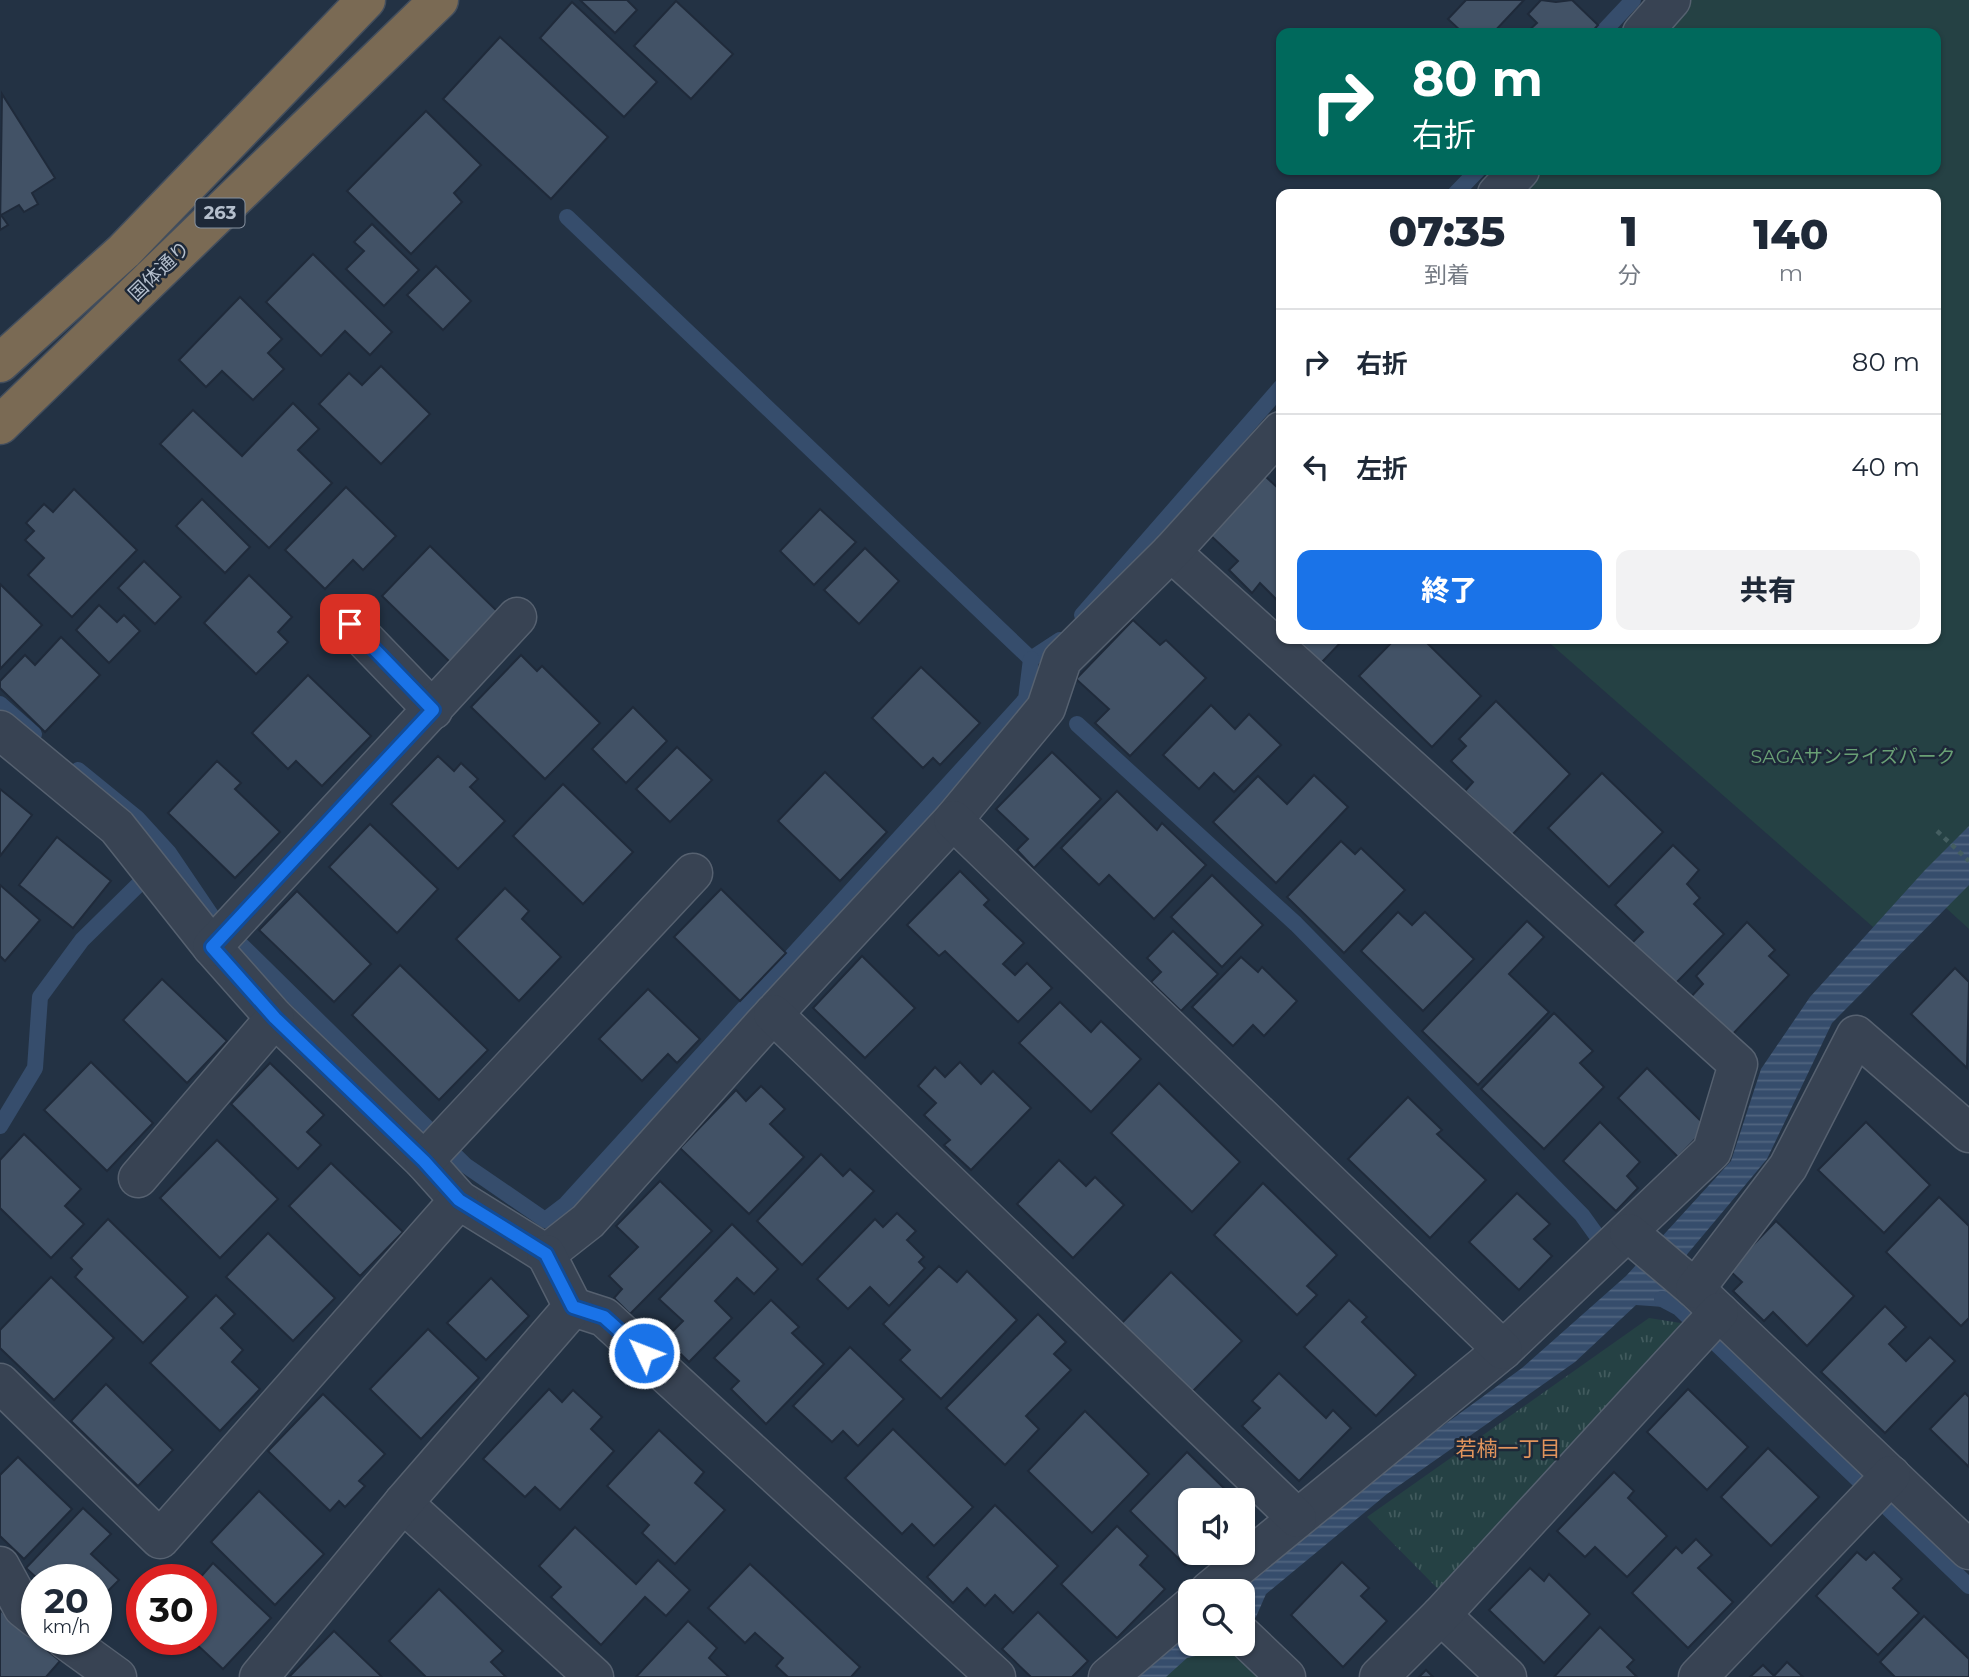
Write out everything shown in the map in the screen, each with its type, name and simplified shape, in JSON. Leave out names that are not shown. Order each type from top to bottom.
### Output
[{"type":"highway","name":"国体通り","points":[[0,363],[124,251],[366,0]]},
{"type":"highway","name":"国体通り","points":[[0,425],[439,0]]},
{"type":"street","points":[[1502,189],[1515,175]]},
{"type":"street","points":[[546,1254],[588,1221],[773,1014],[953,820],[1046,708],[1062,660],[1171,552],[1276,436]]},
{"type":"street","points":[[1171,552],[1738,1064],[1712,1151],[1629,1233],[1503,1350],[1223,1579]]},
{"type":"street","points":[[212,947],[517,617]]},
{"type":"street","points":[[350,624],[433,710]]},
{"type":"street","points":[[0,730],[117,827],[212,947],[275,1018],[424,1161],[459,1200],[546,1254],[573,1307],[604,1317],[996,1677]]},
{"type":"street","points":[[953,820],[1503,1350]]},
{"type":"street","points":[[424,1161],[694,873]]},
{"type":"street","points":[[773,1014],[1297,1518]]},
{"type":"street","points":[[138,1178],[275,1018]]},
{"type":"street","points":[[1379,1677],[1441,1615],[1690,1343],[1707,1300],[1788,1167],[1856,1035],[1969,1133]]},
{"type":"street","points":[[0,1383],[160,1539],[459,1200]]},
{"type":"street","points":[[1629,1233],[1707,1300],[1969,1550]]},
{"type":"street","points":[[259,1677],[403,1503],[573,1307]]},
{"type":"street","points":[[1698,1677],[1891,1475]]},
{"type":"street","points":[[403,1503],[594,1677]]},
{"type":"street","points":[[0,1566],[21,1604]]},
{"type":"street","points":[[1441,1615],[1507,1677]]},
{"type":"street","points":[[1108,1677],[1178,1617]]},
{"type":"street","points":[[1255,1647],[1286,1677]]},
{"type":"street","points":[[87,1655],[117,1677]]},
{"type":"path","points":[[1937,831],[1969,861]]},
{"type":"green space","name":"SAGAサンライズパーク","points":[[1690,0],[1969,0],[1969,929],[1946,908],[1873,927],[1551,644],[1941,644],[1941,189],[1522,189],[1535,175],[1941,175],[1941,28],[1665,28]]},
{"type":"green space","points":[[1649,1318],[1687,1324],[1442,1593],[1367,1517]]},
{"type":"green space","points":[[1182,1656],[1237,1656],[1258,1677],[1145,1677]]},
{"type":"water","points":[[1969,826],[1969,885],[1832,1023],[1767,1159],[1663,1283],[1679,1308],[1636,1305],[1575,1362],[1387,1494],[1266,1594],[1255,1618],[1255,1579],[1253,1579],[1255,1575],[1378,1473],[1522,1368],[1626,1276],[1731,1161],[1761,1069],[1810,997],[1925,870]]},
{"type":"water","points":[[1178,1644],[1178,1656],[1196,1656],[1187,1658],[1166,1677],[1136,1677]]},
{"type":"building","points":[[580,0],[627,0],[637,10],[615,33]]},
{"type":"building","points":[[1466,0],[1524,0],[1498,28],[1458,28],[1448,19]]},
{"type":"building","points":[[1541,0],[1572,0],[1598,25],[1595,28],[1532,28],[1537,23],[1528,14]]},
{"type":"building","points":[[676,1],[733,54],[691,99],[634,46]]},
{"type":"building","points":[[572,2],[657,82],[624,117],[540,38]]},
{"type":"building","points":[[500,37],[608,137],[551,199],[443,99]]},
{"type":"building","points":[[2,94],[55,178],[32,193],[38,204],[24,212],[19,205],[1,215],[8,225],[0,230]]},
{"type":"building","points":[[426,111],[481,165],[454,193],[462,202],[411,254],[347,191]]},
{"type":"building","points":[[372,224],[419,270],[384,306],[346,269],[364,251],[354,242]]},
{"type":"building","points":[[313,254],[392,332],[370,355],[345,331],[321,356],[266,302]]},
{"type":"building","points":[[436,266],[471,301],[443,330],[407,295]]},
{"type":"building","points":[[240,297],[282,339],[268,353],[284,369],[253,400],[222,371],[206,387],[179,360]]},
{"type":"building","points":[[381,366],[430,414],[381,464],[319,404],[349,373],[362,385]]},
{"type":"building","points":[[293,403],[319,429],[298,450],[332,483],[269,548],[160,444],[193,410],[242,456]]},
{"type":"building","points":[[1265,476],[1276,486],[1276,599],[1260,583],[1252,593],[1229,570],[1238,561],[1209,534]]},
{"type":"building","points":[[346,487],[396,536],[363,570],[353,560],[325,589],[285,550]]},
{"type":"building","points":[[74,489],[137,550],[72,617],[28,575],[44,558],[25,540],[34,531],[26,523],[44,504],[53,512]]},
{"type":"building","points":[[202,499],[250,547],[225,573],[176,526]]},
{"type":"building","points":[[820,509],[856,542],[814,585],[780,551]]},
{"type":"building","points":[[430,546],[500,614],[452,664],[382,596]]},
{"type":"building","points":[[865,548],[899,581],[859,624],[824,590]]},
{"type":"building","points":[[144,561],[181,597],[155,624],[118,588]]},
{"type":"building","points":[[249,575],[292,617],[278,632],[288,642],[256,674],[204,623]]},
{"type":"building","points":[[0,584],[42,625],[0,669]]},
{"type":"building","points":[[99,605],[117,622],[124,615],[140,631],[109,663],[76,630]]},
{"type":"building","points":[[1133,620],[1160,645],[1166,640],[1206,678],[1130,756],[1095,723],[1109,709],[1076,679]]},
{"type":"building","points":[[61,637],[100,675],[45,732],[0,688],[0,681],[25,655],[35,665]]},
{"type":"building","points":[[1302,644],[1339,644],[1321,663]]},
{"type":"building","points":[[1390,644],[1428,644],[1481,696],[1432,747],[1359,676]]},
{"type":"building","points":[[521,655],[537,671],[542,666],[600,723],[545,779],[471,707]]},
{"type":"building","points":[[921,667],[980,723],[940,765],[933,758],[923,768],[872,718]]},
{"type":"building","points":[[308,675],[371,736],[322,786],[296,761],[288,769],[252,733]]},
{"type":"building","points":[[1496,701],[1570,774],[1511,836],[1465,791],[1473,782],[1451,761],[1466,746],[1459,739]]},
{"type":"building","points":[[1211,705],[1235,729],[1249,714],[1281,745],[1234,792],[1214,773],[1199,789],[1163,755]]},
{"type":"building","points":[[633,707],[667,741],[626,783],[592,749]]},
{"type":"building","points":[[677,747],[712,780],[670,822],[636,789]]},
{"type":"building","points":[[1052,752],[1101,799],[1034,868],[1017,850],[1028,839],[996,809]]},
{"type":"building","points":[[438,756],[454,771],[461,763],[478,779],[470,787],[505,821],[458,869],[391,804]]},
{"type":"building","points":[[217,761],[241,783],[235,789],[280,832],[235,878],[168,813]]},
{"type":"building","points":[[825,772],[887,832],[840,881],[778,821]]},
{"type":"building","points":[[1602,773],[1663,832],[1609,887],[1548,828]]},
{"type":"building","points":[[1314,775],[1348,807],[1276,883],[1213,822],[1258,776],[1287,804]]},
{"type":"building","points":[[563,784],[633,852],[583,904],[513,836]]},
{"type":"building","points":[[0,789],[32,815],[0,856]]},
{"type":"building","points":[[1117,791],[1157,830],[1162,823],[1206,865],[1154,919],[1109,875],[1099,885],[1061,848]]},
{"type":"building","points":[[370,824],[438,889],[397,933],[329,867]]},
{"type":"building","points":[[57,837],[111,881],[73,928],[19,885]]},
{"type":"building","points":[[1341,841],[1355,854],[1361,848],[1405,890],[1344,953],[1287,897]]},
{"type":"building","points":[[1673,845],[1699,870],[1687,884],[1700,898],[1694,904],[1724,934],[1674,985],[1631,944],[1643,932],[1615,905]]},
{"type":"building","points":[[960,871],[989,900],[984,905],[1024,943],[1003,964],[1015,975],[1027,963],[1052,988],[1018,1022],[945,951],[939,956],[907,925]]},
{"type":"building","points":[[1212,875],[1263,925],[1222,967],[1171,917]]},
{"type":"building","points":[[0,885],[40,920],[5,961],[0,956]]},
{"type":"building","points":[[505,888],[529,911],[522,919],[561,957],[519,1001],[456,939]]},
{"type":"building","points":[[721,889],[786,953],[740,1001],[674,937]]},
{"type":"building","points":[[297,891],[371,964],[334,1002],[259,930]]},
{"type":"building","points":[[1398,912],[1412,925],[1425,912],[1474,959],[1423,1011],[1361,951]]},
{"type":"building","points":[[1527,921],[1544,937],[1509,974],[1549,1012],[1478,1085],[1422,1031]]},
{"type":"building","points":[[1747,922],[1775,950],[1769,956],[1789,975],[1729,1038],[1689,999],[1703,984],[1696,976]]},
{"type":"building","points":[[1173,931],[1218,974],[1181,1011],[1151,982],[1161,972],[1147,958]]},
{"type":"building","points":[[862,956],[915,1008],[865,1058],[813,1008]]},
{"type":"building","points":[[1241,957],[1258,972],[1262,967],[1297,1001],[1264,1036],[1253,1025],[1233,1046],[1192,1007]]},
{"type":"building","points":[[400,965],[488,1050],[439,1100],[352,1015]]},
{"type":"building","points":[[1955,968],[1969,982],[1967,1068],[1911,1014]]},
{"type":"building","points":[[162,979],[227,1041],[187,1083],[123,1020]]},
{"type":"building","points":[[648,989],[700,1039],[677,1063],[668,1054],[642,1081],[599,1039]]},
{"type":"building","points":[[1060,1002],[1091,1032],[1101,1021],[1141,1059],[1091,1112],[1019,1043]]},
{"type":"building","points":[[1554,1013],[1593,1051],[1580,1063],[1604,1087],[1544,1149],[1481,1089]]},
{"type":"building","points":[[91,1062],[153,1123],[107,1171],[44,1110]]},
{"type":"building","points":[[960,1062],[981,1084],[993,1071],[1031,1108],[971,1170],[944,1145],[950,1140],[924,1115],[936,1103],[918,1086],[935,1067],[945,1077]]},
{"type":"building","points":[[270,1063],[324,1115],[307,1132],[321,1145],[298,1169],[231,1104]]},
{"type":"building","points":[[1647,1068],[1707,1127],[1678,1157],[1618,1098]]},
{"type":"building","points":[[1159,1083],[1240,1162],[1192,1212],[1111,1133]]},
{"type":"building","points":[[761,1086],[785,1109],[770,1124],[804,1157],[749,1214],[680,1148],[736,1090],[746,1101]]},
{"type":"building","points":[[1408,1097],[1442,1130],[1437,1134],[1486,1180],[1430,1238],[1348,1159]]},
{"type":"building","points":[[1600,1122],[1640,1162],[1627,1176],[1638,1188],[1616,1211],[1563,1161]]},
{"type":"building","points":[[1866,1122],[1930,1185],[1884,1233],[1818,1170]]},
{"type":"building","points":[[24,1134],[81,1189],[65,1206],[84,1224],[51,1258],[0,1208],[0,1160]]},
{"type":"building","points":[[217,1140],[278,1199],[220,1258],[160,1198]]},
{"type":"building","points":[[821,1154],[843,1176],[850,1169],[874,1191],[802,1265],[757,1221]]},
{"type":"building","points":[[1059,1160],[1086,1186],[1095,1177],[1124,1205],[1073,1258],[1017,1204]]},
{"type":"building","points":[[331,1163],[403,1232],[360,1276],[289,1206]]},
{"type":"building","points":[[660,1181],[712,1231],[630,1314],[614,1298],[622,1289],[609,1276],[638,1247],[616,1226]]},
{"type":"building","points":[[1263,1183],[1337,1255],[1307,1286],[1317,1295],[1297,1315],[1214,1235]]},
{"type":"building","points":[[1517,1193],[1550,1224],[1534,1239],[1552,1256],[1519,1290],[1469,1242]]},
{"type":"building","points":[[1939,1197],[1969,1226],[1969,1318],[1961,1326],[1886,1252]]},
{"type":"building","points":[[897,1213],[916,1231],[907,1240],[924,1257],[919,1262],[925,1268],[889,1306],[870,1287],[848,1309],[817,1279],[875,1219],[883,1227]]},
{"type":"building","points":[[108,1219],[188,1297],[143,1343],[75,1277],[82,1269],[71,1258]]},
{"type":"building","points":[[1776,1221],[1854,1296],[1807,1346],[1773,1312],[1764,1321],[1733,1291],[1742,1282],[1729,1270]]},
{"type":"building","points":[[732,1224],[778,1269],[754,1294],[737,1278],[715,1301],[732,1318],[689,1362],[665,1339],[683,1321],[659,1299]]},
{"type":"building","points":[[268,1233],[335,1298],[293,1341],[226,1277]]},
{"type":"building","points":[[939,1266],[957,1282],[967,1271],[1017,1320],[941,1399],[900,1360],[910,1350],[883,1324]]},
{"type":"building","points":[[1171,1272],[1242,1341],[1190,1394],[1120,1325]]},
{"type":"building","points":[[51,1277],[114,1338],[54,1400],[0,1348],[0,1330]]},
{"type":"building","points":[[491,1278],[529,1316],[486,1360],[447,1323]]},
{"type":"building","points":[[216,1295],[235,1314],[221,1328],[243,1350],[232,1362],[260,1389],[220,1431],[150,1363]]},
{"type":"building","points":[[771,1300],[799,1327],[792,1333],[824,1364],[766,1424],[731,1389],[739,1381],[714,1358]]},
{"type":"building","points":[[1349,1300],[1367,1317],[1362,1322],[1416,1375],[1376,1416],[1304,1347]]},
{"type":"building","points":[[1885,1306],[1906,1327],[1889,1344],[1906,1361],[1930,1337],[1955,1361],[1885,1433],[1821,1372]]},
{"type":"building","points":[[1038,1314],[1066,1342],[1054,1354],[1071,1370],[1026,1416],[1039,1429],[1005,1465],[946,1408]]},
{"type":"building","points":[[428,1329],[479,1378],[421,1439],[370,1389]]},
{"type":"building","points":[[850,1347],[904,1399],[858,1446],[843,1431],[832,1442],[793,1406]]},
{"type":"building","points":[[1279,1373],[1326,1418],[1333,1410],[1351,1428],[1299,1481],[1242,1426],[1260,1408],[1252,1401]]},
{"type":"building","points":[[106,1384],[173,1450],[138,1486],[71,1421]]},
{"type":"building","points":[[549,1389],[562,1402],[573,1390],[602,1417],[591,1429],[614,1451],[560,1510],[535,1487],[525,1497],[483,1459]]},
{"type":"building","points":[[1688,1389],[1748,1447],[1707,1490],[1647,1432]]},
{"type":"building","points":[[1965,1393],[1969,1397],[1969,1467],[1930,1429]]},
{"type":"building","points":[[323,1394],[385,1454],[359,1481],[365,1486],[345,1507],[339,1501],[330,1511],[268,1451]]},
{"type":"building","points":[[1085,1411],[1149,1474],[1092,1533],[1028,1471]]},
{"type":"building","points":[[893,1429],[973,1507],[934,1546],[912,1524],[902,1534],[845,1478]]},
{"type":"building","points":[[659,1430],[704,1472],[695,1483],[725,1510],[675,1564],[642,1533],[649,1525],[607,1486]]},
{"type":"building","points":[[1768,1448],[1819,1497],[1771,1546],[1721,1497]]},
{"type":"building","points":[[1187,1452],[1224,1488],[1178,1488],[1178,1558],[1130,1511]]},
{"type":"building","points":[[18,1457],[72,1509],[24,1559],[0,1536],[0,1475]]},
{"type":"building","points":[[1614,1472],[1634,1491],[1628,1498],[1667,1536],[1627,1577],[1595,1547],[1585,1557],[1557,1531]]},
{"type":"building","points":[[259,1491],[324,1554],[275,1605],[211,1542]]},
{"type":"building","points":[[995,1505],[1058,1566],[1013,1613],[995,1595],[985,1606],[967,1588],[953,1603],[927,1577]]},
{"type":"building","points":[[83,1508],[111,1534],[91,1554],[102,1564],[30,1564]]},
{"type":"building","points":[[1117,1526],[1148,1556],[1140,1565],[1165,1589],[1117,1638],[1061,1584]]},
{"type":"building","points":[[575,1527],[636,1584],[658,1560],[690,1590],[666,1616],[645,1597],[601,1645],[551,1597],[561,1587],[539,1566]]},
{"type":"building","points":[[1696,1539],[1712,1555],[1698,1568],[1733,1602],[1688,1648],[1632,1593],[1676,1547],[1682,1553]]},
{"type":"building","points":[[1857,1552],[1866,1560],[1874,1552],[1902,1579],[1893,1588],[1919,1613],[1878,1655],[1816,1596]]},
{"type":"building","points":[[1342,1562],[1369,1588],[1361,1596],[1387,1621],[1343,1667],[1291,1615]]},
{"type":"building","points":[[750,1564],[860,1667],[851,1677],[788,1677],[776,1666],[783,1658],[755,1633],[745,1643],[708,1608]]},
{"type":"building","points":[[217,1567],[271,1618],[223,1669],[208,1655],[217,1655]]},
{"type":"building","points":[[1530,1568],[1544,1581],[1549,1574],[1590,1614],[1544,1663],[1489,1610]]},
{"type":"building","points":[[112,1574],[119,1580],[112,1587]]},
{"type":"building","points":[[439,1589],[503,1651],[491,1662],[506,1677],[426,1677],[389,1641]]},
{"type":"building","points":[[0,1610],[21,1628],[21,1655],[53,1655],[60,1661],[46,1677],[0,1677]]},
{"type":"building","points":[[1038,1612],[1088,1661],[1072,1677],[1031,1677],[1002,1649]]},
{"type":"building","points":[[1924,1616],[1969,1659],[1969,1677],[1895,1677],[1880,1662]]},
{"type":"building","points":[[688,1621],[717,1648],[709,1658],[729,1677],[636,1677]]},
{"type":"building","points":[[1600,1627],[1634,1660],[1627,1667],[1637,1677],[1554,1677]]},
{"type":"building","points":[[334,1631],[382,1677],[289,1677]]},
{"type":"building","points":[[1787,1662],[1803,1677],[1750,1677],[1763,1665],[1774,1676]]},
{"type":"building","points":[[1426,1670],[1433,1677],[1419,1677]]},
{"type":"waterway","points":[[1607,28],[1633,0]]},
{"type":"waterway","points":[[1460,189],[1473,175]]},
{"type":"waterway","points":[[567,217],[1031,659],[1060,640]]},
{"type":"waterway","points":[[1082,615],[1276,393]]},
{"type":"waterway","points":[[227,931],[465,1165],[545,1220],[566,1204],[1026,699],[1031,659]]},
{"type":"waterway","points":[[0,704],[34,734]]},
{"type":"waterway","points":[[1077,724],[1296,924],[1582,1215],[1600,1240]]},
{"type":"waterway","points":[[78,770],[137,818],[169,853],[211,915]]},
{"type":"waterway","points":[[0,1126],[35,1068],[40,997],[82,940],[138,885]]},
{"type":"waterway","points":[[1662,1299],[1679,1308],[1969,1586]]},
{"type":"district","name":"若楠一丁目","points":[[1508,1448]]},
{"type":"route","points":[[350,624],[433,710],[212,947],[275,1018],[424,1161],[459,1200],[546,1254],[573,1307],[604,1317],[644,1353]]}]
